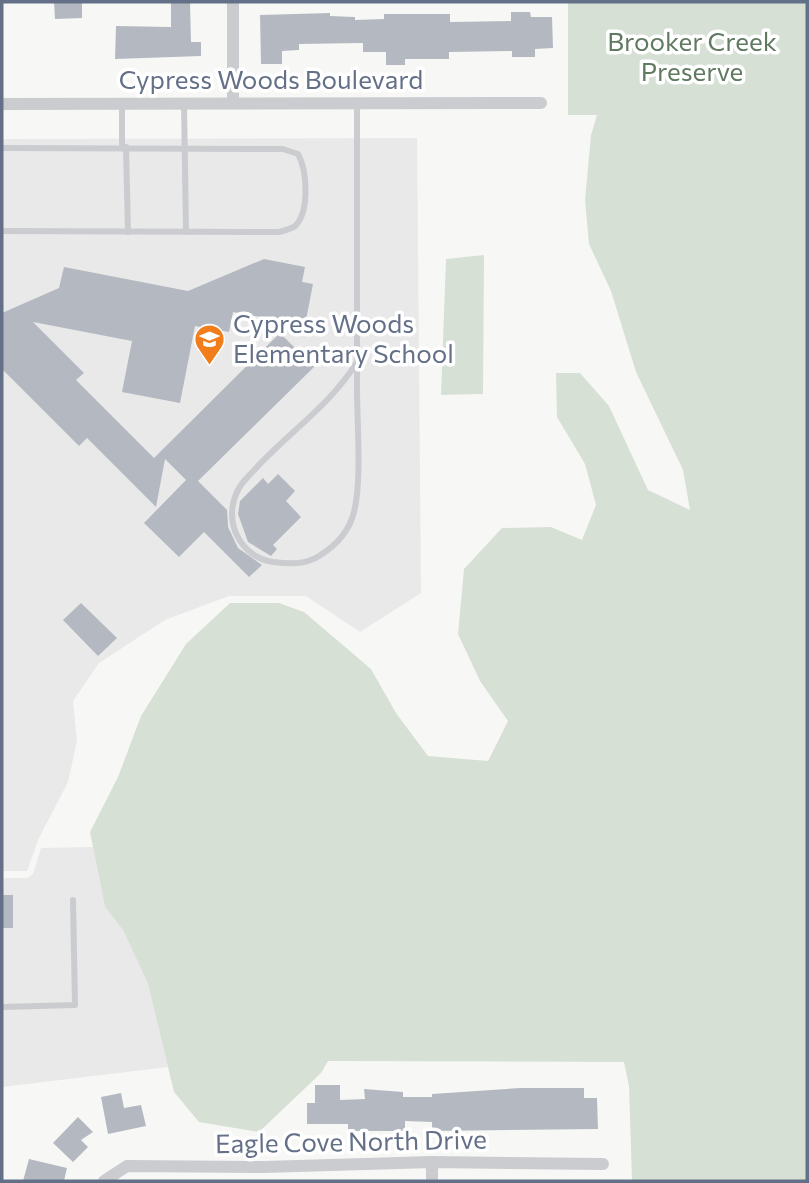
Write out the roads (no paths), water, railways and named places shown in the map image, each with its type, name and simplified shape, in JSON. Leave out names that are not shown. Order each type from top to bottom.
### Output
[{"type":"street","points":[[233,2],[233,103]]},
{"type":"street","name":"Cypress Woods Boulevard","points":[[2,104],[541,103]]},
{"type":"street","points":[[432,1162],[432,1181]]},
{"type":"street","name":"Eagle Cove North Drive","points":[[104,1181],[127,1166],[264,1167],[432,1162],[603,1164]]},
{"type":"street","points":[[264,1167],[265,1181]]},
{"type":"lane","points":[[122,103],[128,232]]},
{"type":"lane","points":[[184,103],[186,232]]},
{"type":"lane","points":[[356,103],[356,362],[355,510],[347,532],[316,558],[293,565],[266,561],[245,550],[234,533],[233,509],[238,489],[275,448],[343,384],[356,362]]},
{"type":"lane","points":[[2,148],[185,146],[283,149],[298,154],[303,163],[303,213],[294,226],[279,232],[2,231]]},
{"type":"lane","points":[[2,1007],[75,1005],[73,900]]},
{"type":"place","name":"Cypress Woods Elementary School","points":[[210,366]]},
{"type":"park label","name":"Brooker Creek Preserve","points":[[692,57]]}]
